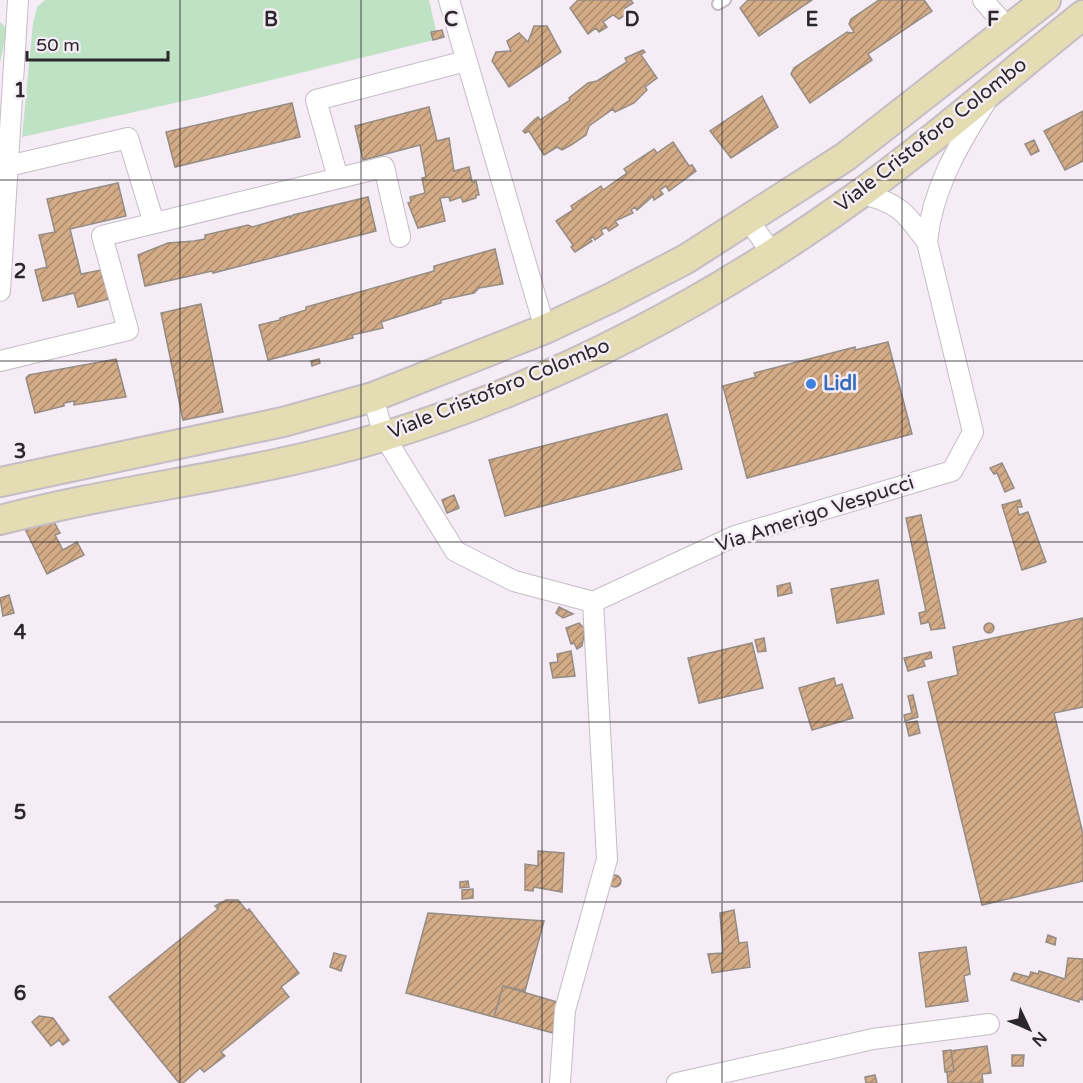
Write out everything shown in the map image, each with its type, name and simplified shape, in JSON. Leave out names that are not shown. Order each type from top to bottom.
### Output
[{"type":"main road","name":"Viale Cristoforo Colombo","points":[[0,482],[283,422],[373,397],[545,329],[686,259],[749,221],[845,157],[1046,0]]},
{"type":"main road","name":"Viale Cristoforo Colombo","points":[[0,520],[291,462],[384,436],[470,406],[559,369],[699,298],[861,194],[1083,15]]},
{"type":"street","points":[[0,291],[5,154],[18,0]]},
{"type":"street","points":[[449,0],[545,329]]},
{"type":"street","points":[[982,0],[1009,30]]},
{"type":"street","points":[[338,178],[316,100],[466,61]]},
{"type":"street","name":"Via Amerigo Vespucci","points":[[593,602],[735,536],[952,471],[973,432],[927,242],[929,216],[937,191],[969,129],[995,86]]},
{"type":"street","points":[[5,154],[128,138],[154,224]]},
{"type":"street","points":[[0,360],[128,330],[102,236],[384,166],[400,237]]},
{"type":"street","name":"Via Amerigo Vespucci","points":[[861,194],[884,198],[897,206],[927,242]]},
{"type":"street","points":[[749,221],[772,253]]},
{"type":"street","points":[[373,397],[384,436],[455,550],[514,581],[593,602],[607,859],[565,1010],[560,1083]]},
{"type":"street","points":[[677,1083],[873,1039],[988,1024]]},
{"type":"green space","points":[[45,0],[429,0],[438,39],[206,96],[22,137],[33,23],[37,7]]},
{"type":"green space","points":[[0,22],[7,29],[0,63]]},
{"type":"building","points":[[578,0],[631,0],[633,3],[625,8],[628,13],[619,19],[613,15],[603,22],[607,27],[599,32],[596,28],[588,34],[570,8]]},
{"type":"building","points":[[748,0],[812,0],[759,36],[740,8]]},
{"type":"building","points":[[879,0],[924,0],[932,11],[868,54],[872,60],[810,103],[791,74],[794,68],[847,32],[854,32],[849,24],[851,19]]},
{"type":"building","points":[[534,26],[547,26],[561,52],[509,87],[492,61],[496,52],[511,51],[507,41],[519,33],[528,42]]},
{"type":"building","points":[[442,30],[444,37],[433,40],[431,32]]},
{"type":"building","points":[[643,50],[645,52],[641,55],[657,78],[645,87],[647,90],[634,103],[615,112],[613,109],[589,126],[586,135],[571,145],[562,150],[557,147],[544,155],[529,131],[525,133],[523,131],[538,117],[540,120],[570,100],[569,98],[588,83],[597,81],[627,62],[625,58]]},
{"type":"building","points":[[762,96],[778,127],[731,158],[710,131]]},
{"type":"building","points":[[292,103],[300,137],[175,167],[166,132]]},
{"type":"building","points":[[429,107],[437,141],[449,138],[454,171],[469,167],[472,182],[476,181],[479,195],[463,202],[461,197],[450,201],[449,197],[440,198],[445,221],[418,228],[408,203],[411,202],[410,197],[425,193],[422,178],[426,177],[420,145],[363,160],[355,126]]},
{"type":"building","points":[[1083,111],[1083,161],[1065,170],[1044,131]]},
{"type":"building","points":[[1034,140],[1039,151],[1031,155],[1025,144]]},
{"type":"building","points":[[673,142],[689,166],[692,165],[696,171],[669,191],[666,186],[660,190],[663,194],[654,200],[653,196],[637,210],[635,207],[631,210],[633,213],[615,221],[618,225],[609,231],[606,227],[601,230],[603,234],[595,240],[593,237],[590,239],[592,241],[575,252],[571,247],[573,245],[556,221],[573,210],[571,206],[601,186],[603,190],[627,173],[624,169],[654,149],[657,153]]},
{"type":"building","points":[[118,183],[126,216],[70,229],[81,274],[101,270],[109,299],[78,307],[74,293],[43,301],[35,270],[47,267],[39,235],[55,232],[47,199]]},
{"type":"building","points":[[368,197],[376,231],[213,273],[212,271],[145,286],[138,255],[168,243],[205,239],[205,235],[248,225],[252,227]]},
{"type":"building","points":[[495,249],[503,284],[479,288],[474,293],[441,300],[441,303],[381,322],[383,328],[352,335],[353,338],[268,360],[259,325],[280,320],[280,318],[306,310],[306,307],[434,271],[434,266]]},
{"type":"building","points":[[201,304],[223,412],[183,420],[161,313]]},
{"type":"building","points":[[888,342],[912,434],[747,478],[723,386],[756,377],[754,373],[855,347],[855,350]]},
{"type":"building","points":[[116,359],[126,397],[74,405],[74,401],[64,403],[64,406],[35,413],[26,378],[29,375]]},
{"type":"building","points":[[319,359],[320,363],[312,366],[311,361]]},
{"type":"building","points":[[667,414],[682,469],[505,516],[489,460]]},
{"type":"building","points":[[1002,463],[1014,488],[1005,492],[997,473],[994,474],[990,468]]},
{"type":"building","points":[[454,495],[459,508],[447,513],[442,500]]},
{"type":"building","points":[[1020,500],[1022,507],[1017,507],[1019,515],[1028,512],[1046,562],[1022,570],[1002,505]]},
{"type":"building","points":[[921,515],[945,628],[931,630],[929,622],[921,624],[919,613],[926,611],[906,518]]},
{"type":"building","points":[[52,518],[60,533],[55,535],[63,550],[77,542],[84,555],[47,574],[25,529]]},
{"type":"building","points":[[878,580],[884,614],[837,623],[831,589]]},
{"type":"building","points":[[790,583],[792,593],[778,596],[777,586]]},
{"type":"building","points":[[9,595],[14,613],[3,616],[0,598]]},
{"type":"building","points":[[559,607],[573,614],[563,618],[556,613]]},
{"type":"building","points":[[1083,618],[1083,707],[1054,713],[1083,834],[1083,881],[982,905],[928,682],[958,675],[953,647]]},
{"type":"building","points":[[579,623],[585,629],[582,646],[577,649],[574,643],[571,644],[566,628]]},
{"type":"building","points":[[989,623],[993,624],[993,632],[989,633],[985,632],[984,628],[985,624]]},
{"type":"building","points":[[764,638],[766,651],[758,652],[755,640]]},
{"type":"building","points":[[752,643],[763,688],[699,703],[688,658]]},
{"type":"building","points":[[571,651],[575,676],[553,678],[550,663],[558,662],[557,654]]},
{"type":"building","points":[[931,652],[932,658],[923,660],[925,666],[908,671],[904,658]]},
{"type":"building","points":[[834,678],[836,686],[842,684],[853,718],[812,730],[799,688]]},
{"type":"building","points":[[913,695],[918,717],[905,721],[904,715],[912,713],[908,696]]},
{"type":"building","points":[[917,721],[920,733],[909,736],[906,723]]},
{"type":"building","points":[[538,851],[564,853],[562,892],[534,887],[533,891],[525,890],[525,864],[538,866]]},
{"type":"building","points":[[617,875],[621,881],[617,887],[613,887],[609,879]]},
{"type":"building","points":[[468,881],[469,887],[460,888],[460,882]]},
{"type":"building","points":[[473,889],[473,898],[462,899],[462,890]]},
{"type":"building","points":[[226,900],[238,900],[247,911],[249,909],[299,973],[281,987],[289,997],[221,1052],[225,1056],[204,1072],[200,1068],[183,1083],[179,1083],[109,997],[218,909],[215,906]]},
{"type":"building","points":[[734,910],[739,943],[747,942],[750,967],[712,973],[708,954],[723,953],[720,913]]},
{"type":"building","points":[[428,913],[544,921],[525,991],[503,986],[494,1017],[406,993]]},
{"type":"building","points":[[1048,935],[1056,938],[1055,945],[1046,942]]},
{"type":"building","points":[[966,947],[970,974],[964,976],[968,1001],[926,1007],[919,953]]},
{"type":"building","points":[[334,953],[346,956],[341,971],[330,967]]},
{"type":"building","points":[[1068,958],[1083,959],[1083,1000],[1079,999],[1079,1002],[1011,980],[1014,973],[1029,977],[1031,972],[1038,974],[1039,971],[1065,979]]},
{"type":"building","points":[[503,986],[557,1002],[553,1033],[494,1017]]},
{"type":"building","points":[[39,1016],[53,1018],[69,1040],[63,1045],[59,1040],[51,1046],[32,1022]]},
{"type":"building","points":[[987,1046],[991,1073],[982,1074],[983,1083],[948,1083],[947,1072],[954,1071],[951,1051]]},
{"type":"building","points":[[951,1050],[954,1071],[945,1072],[943,1051]]},
{"type":"building","points":[[1012,1055],[1024,1055],[1023,1066],[1012,1066]]},
{"type":"building","points":[[875,1075],[877,1083],[866,1083],[865,1077]]},
{"type":"place","name":"Lidl","points":[[811,384]]}]
